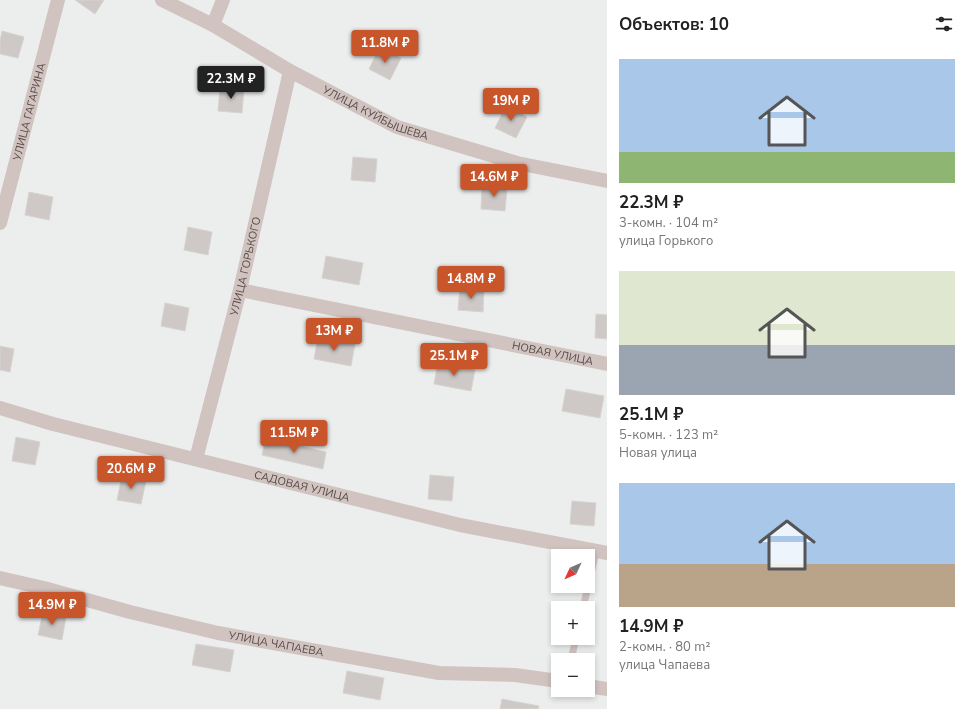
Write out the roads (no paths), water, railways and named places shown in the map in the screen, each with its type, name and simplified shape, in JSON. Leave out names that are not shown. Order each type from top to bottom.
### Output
[{"type":"street","name":"УЛИЦА ГАГАРИНА","points":[[0,223],[58,0]]},
{"type":"street","name":"УЛИЦА КУЙБЫШЕВА","points":[[162,0],[213,25],[290,71],[396,127],[517,163],[607,181]]},
{"type":"street","points":[[213,25],[223,0]]},
{"type":"street","name":"УЛИЦА ГОРЬКОГО","points":[[196,460],[240,290],[290,71]]},
{"type":"street","name":"НОВАЯ УЛИЦА","points":[[240,290],[607,364]]},
{"type":"street","name":"САДОВАЯ УЛИЦА","points":[[0,408],[53,424],[460,525],[602,553]]},
{"type":"street","name":"УЛИЦА ЧАПАЕВА","points":[[0,578],[218,633],[439,673],[515,675],[551,680]]},
{"type":"street","points":[[595,687],[607,689]]},
{"type":"lane","points":[[585,601],[602,553]]}]
